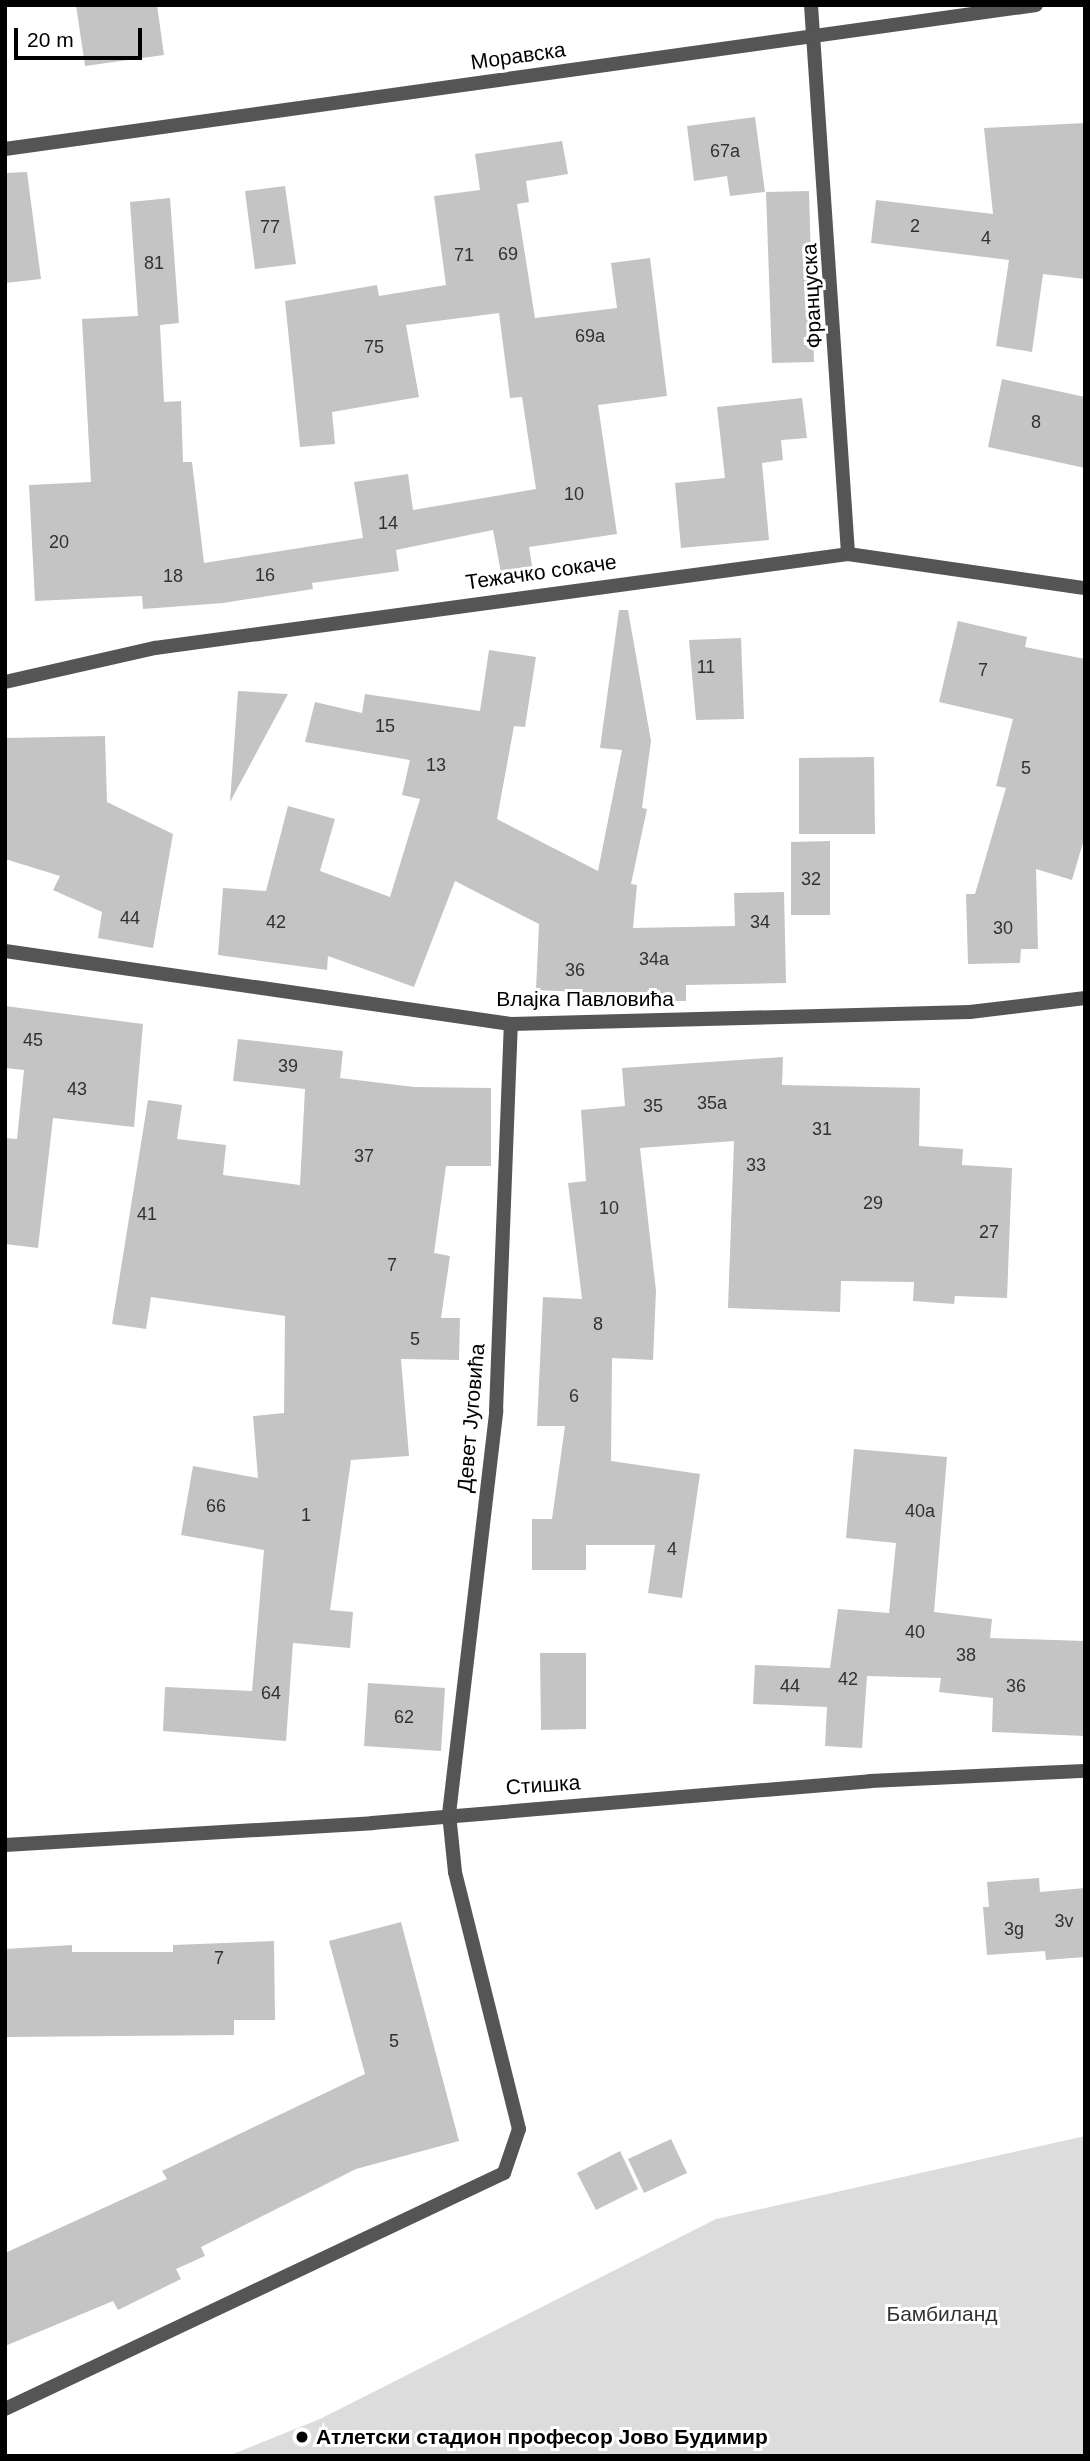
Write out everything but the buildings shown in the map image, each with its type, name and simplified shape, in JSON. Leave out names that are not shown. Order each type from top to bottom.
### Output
[{"type":"street","name":"Француска","points":[[811,5],[816,36],[848,554]]},
{"type":"street","name":"Моравска","points":[[5,149],[1036,5]]},
{"type":"street","name":"Тежачко сокаче","points":[[5,682],[169,646],[848,554],[1085,588]]},
{"type":"street","name":"Влајка Павловића","points":[[5,951],[511,1024],[970,1012],[1085,998]]},
{"type":"street","name":"Девет Југовића","points":[[5,2409],[504,2173],[519,2129],[455,1872],[449,1814],[496,1411],[511,1024]]},
{"type":"street","name":"Стишка","points":[[5,1845],[372,1823],[449,1814],[870,1781],[1085,1771]]},
{"type":"green space","name":"Бамбиланд","points":[[1085,2136],[1085,2456],[228,2456],[320,2419],[716,2219]]},
{"type":"place","name":"Атлетски стадион професор Јово Будимир","points":[[302,2437]]}]
